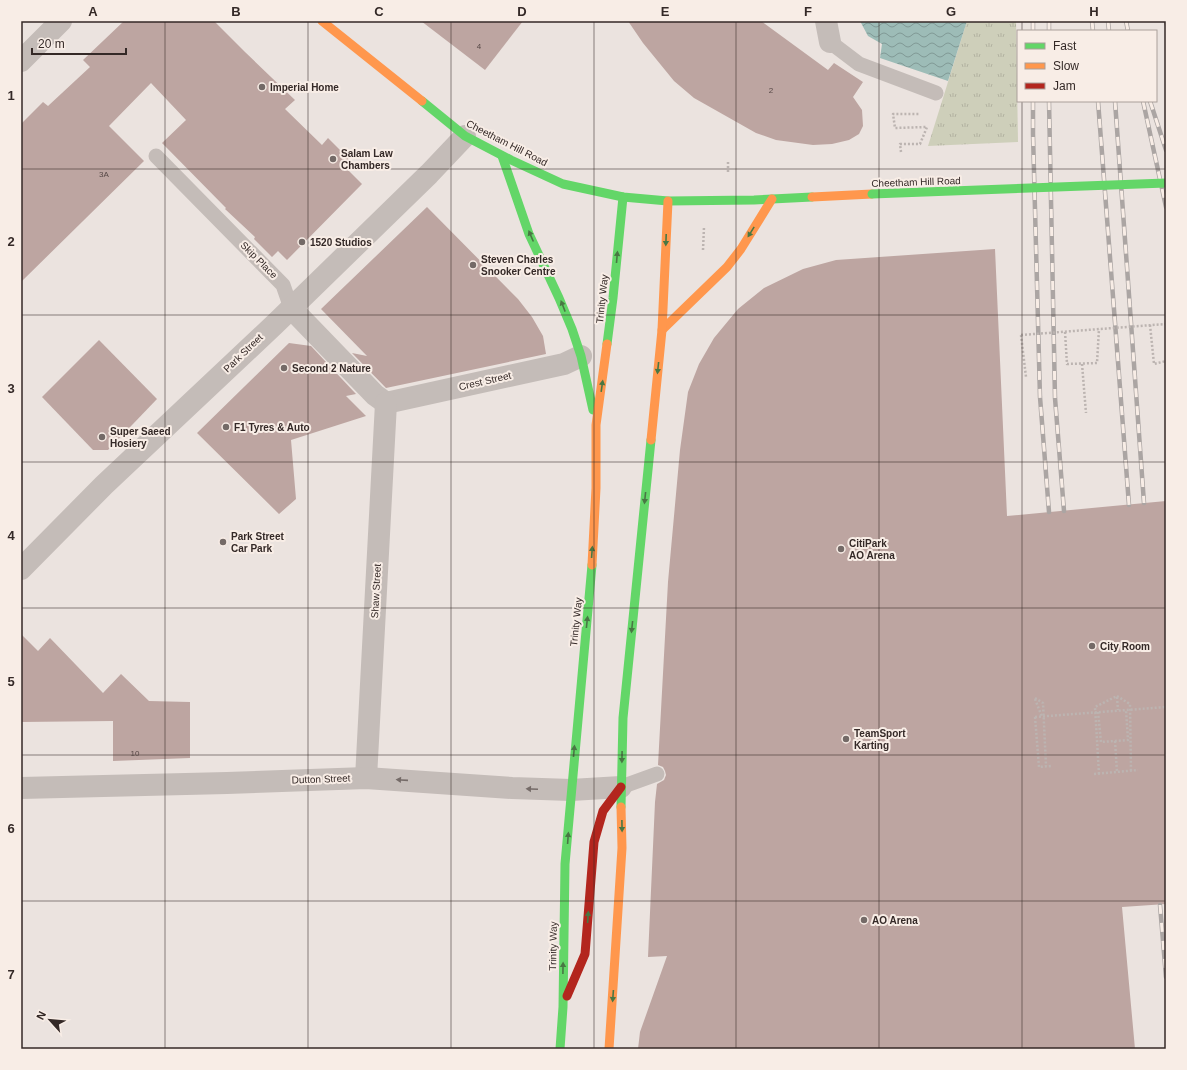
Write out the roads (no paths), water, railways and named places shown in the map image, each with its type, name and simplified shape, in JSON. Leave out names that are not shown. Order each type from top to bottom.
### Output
[{"type":"highway","name":"Cheetham Hill Road","points":[[322,21],[465,136],[502,156],[563,184],[623,197],[668,201],[772,199],[1166,183]]},
{"type":"highway","points":[[502,156],[529,234],[572,329],[581,356],[596,425]]},
{"type":"highway","name":"Trinity Way","points":[[560,1049],[563,1007],[565,864],[591,568],[596,488],[596,425],[613,298],[623,197]]},
{"type":"highway","points":[[662,330],[727,267],[741,249],[772,199]]},
{"type":"highway","points":[[609,1049],[622,848],[621,787],[623,718],[662,330],[668,201]]},
{"type":"highway","points":[[563,1007],[585,954],[594,842],[603,811],[621,787]]},
{"type":"street","points":[[21,61],[61,21]]},
{"type":"street","points":[[826,21],[830,42]]},
{"type":"street","name":"Park Street","points":[[21,569],[104,485],[291,308],[429,174],[465,136]]},
{"type":"street","name":"Skip Place","points":[[291,308],[375,394],[386,403]]},
{"type":"street","name":"Crest Street","points":[[386,403],[564,364],[581,356]]},
{"type":"street","name":"Shaw Street","points":[[366,778],[386,403]]},
{"type":"street","name":"Dutton Street","points":[[21,788],[366,778],[512,788],[571,790],[621,787]]},
{"type":"lane","points":[[830,42],[859,64],[936,93]]},
{"type":"lane","name":"Skip Place","points":[[156,156],[283,285],[291,308]]},
{"type":"lane","points":[[621,787],[657,774]]},
{"type":"water","points":[[860,21],[967,21],[948,81],[880,58],[882,44],[868,36]]},
{"type":"tram line","points":[[1164,21],[1166,28]]},
{"type":"railway","points":[[1033,21],[1033,30]]},
{"type":"railway","points":[[1049,21],[1049,30]]},
{"type":"railway","points":[[1092,21],[1093,30]]},
{"type":"railway","points":[[1108,21],[1109,30]]},
{"type":"railway","points":[[1126,21],[1128,30]]},
{"type":"railway","points":[[1033,102],[1040,397],[1049,512]]},
{"type":"railway","points":[[1049,102],[1055,398],[1064,511]]},
{"type":"railway","points":[[1098,102],[1129,505]]},
{"type":"railway","points":[[1115,102],[1144,503]]},
{"type":"railway","points":[[1143,102],[1166,207]]},
{"type":"railway","points":[[1150,102],[1166,150]]},
{"type":"railway","points":[[1160,905],[1166,977]]},
{"type":"place","name":"Imperial Home","points":[[262,87]]},
{"type":"place","name":"Salam Law Chambers","points":[[333,159]]},
{"type":"place","name":"1520 Studios","points":[[302,242]]},
{"type":"place","name":"Steven Charles Snooker Centre","points":[[473,265]]},
{"type":"place","name":"Second 2 Nature","points":[[284,368]]},
{"type":"place","name":"F1 Tyres & Auto","points":[[226,427]]},
{"type":"place","name":"Super Saeed Hosiery","points":[[102,437]]},
{"type":"place","name":"Park Street Car Park","points":[[223,542]]},
{"type":"place","name":"CitiPark AO Arena","points":[[841,549]]},
{"type":"place","name":"City Room","points":[[1092,646]]},
{"type":"place","name":"TeamSport Karting","points":[[846,739]]},
{"type":"place","name":"AO Arena","points":[[864,920]]}]
